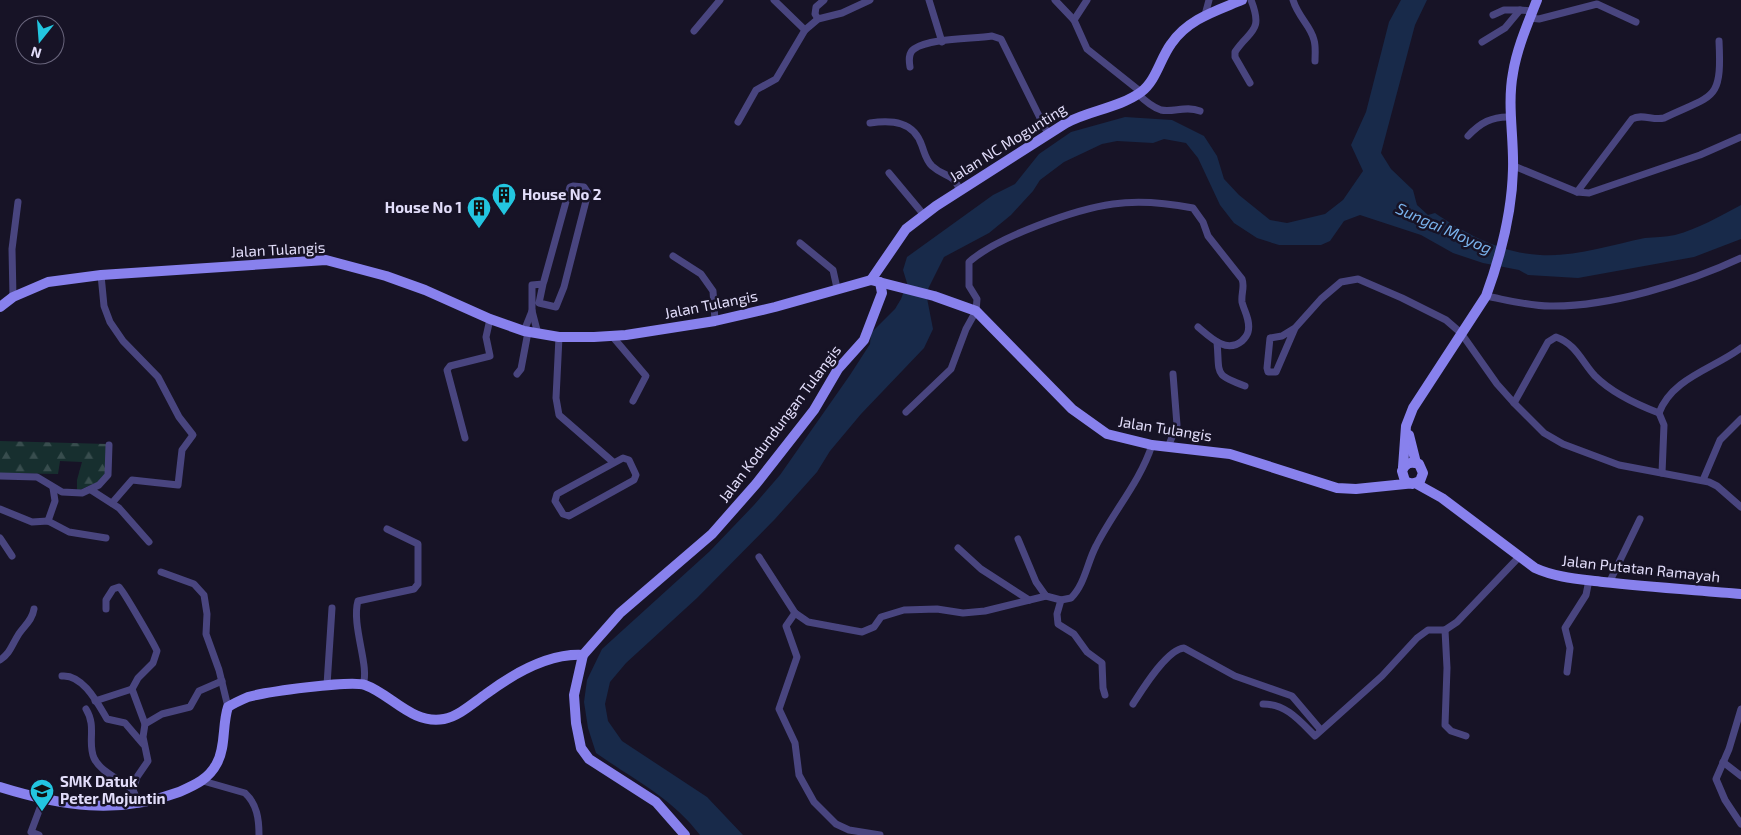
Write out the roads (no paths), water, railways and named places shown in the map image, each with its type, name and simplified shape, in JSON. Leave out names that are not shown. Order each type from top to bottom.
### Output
[{"type":"main road","name":"Jalan NC Mogunting","points":[[876,281],[906,228],[1048,134],[1082,114],[1125,101],[1139,93],[1156,73],[1171,43],[1206,14],[1242,0]]},
{"type":"main road","points":[[1406,426],[1416,463],[1421,467],[1423,475],[1413,483],[1405,481],[1402,469],[1406,426],[1413,408],[1486,296],[1508,222],[1514,166],[1511,117],[1513,72],[1537,0]]},
{"type":"main road","name":"Jalan Tulangis","points":[[0,307],[13,297],[48,282],[101,275],[326,260],[386,276],[425,290],[490,319],[530,332],[559,337],[612,336],[715,320],[775,307],[837,288],[876,281],[934,296],[976,311],[1072,409],[1106,434],[1152,445],[1230,454],[1337,488],[1356,489],[1413,483]]},
{"type":"main road","name":"Jalan Kodundungan Tulangis","points":[[685,835],[656,802],[589,759],[581,748],[576,723],[574,695],[583,654],[620,612],[712,534],[756,484],[814,410],[838,369],[864,340],[882,293],[876,281]]},
{"type":"main road","points":[[1402,469],[1408,463],[1416,463]]},
{"type":"main road","name":"Jalan Tulangis","points":[[1382,485],[1402,469]]},
{"type":"main road","name":"Jalan Putatan Ramayah","points":[[1423,475],[1442,498]]},
{"type":"main road","name":"Jalan Putatan Ramayah","points":[[1413,483],[1442,498],[1544,572],[1589,580],[1741,594]]},
{"type":"main road","points":[[0,786],[43,800],[101,806],[139,804],[170,795],[203,781],[220,757],[227,704],[264,693],[328,680],[364,678],[403,709],[423,717],[442,719],[454,715],[508,680],[542,662],[566,654],[583,654]]},
{"type":"street","points":[[694,31],[720,0]]},
{"type":"street","points":[[774,0],[805,30]]},
{"type":"street","points":[[818,18],[815,14],[816,7],[824,0]]},
{"type":"street","points":[[738,122],[756,90],[772,82],[778,76],[805,30],[818,18],[842,13],[870,0]]},
{"type":"street","points":[[929,0],[942,42]]},
{"type":"street","points":[[1055,0],[1074,20],[1087,49],[1139,93],[1149,104],[1162,110],[1194,108],[1200,111]]},
{"type":"street","points":[[1074,20],[1087,0]]},
{"type":"street","points":[[1206,14],[1209,0]]},
{"type":"street","points":[[1250,82],[1235,57],[1235,52],[1255,28],[1256,16],[1251,0]]},
{"type":"street","points":[[1293,0],[1298,14],[1314,40],[1316,61]]},
{"type":"street","points":[[1493,15],[1504,10],[1520,10],[1539,19],[1598,2],[1636,22]]},
{"type":"street","points":[[1482,42],[1505,28],[1520,10]]},
{"type":"street","points":[[910,67],[909,59],[913,49],[942,42],[992,36],[1001,39],[1048,134]]},
{"type":"street","points":[[1577,192],[1632,119],[1642,116],[1658,119],[1664,118],[1711,95],[1721,74],[1719,41]]},
{"type":"street","points":[[1468,136],[1478,125],[1490,119],[1511,117]]},
{"type":"street","points":[[870,123],[894,120],[904,125],[919,139],[926,159],[934,168],[952,176],[960,191]]},
{"type":"street","points":[[1514,166],[1577,192],[1600,190],[1700,155],[1741,137]]},
{"type":"street","points":[[889,173],[924,215]]},
{"type":"street","points":[[570,187],[584,188],[588,192],[564,286],[556,307],[539,303],[543,284],[570,187]]},
{"type":"street","points":[[13,297],[12,249],[18,202]]},
{"type":"street","points":[[906,412],[951,369],[966,329],[979,304],[969,286],[967,273],[969,262],[979,253],[1034,228],[1113,204],[1173,204],[1193,208],[1203,222],[1208,236],[1242,279],[1244,285],[1242,297],[1249,322],[1246,338],[1238,344],[1227,346],[1217,342],[1198,327]]},
{"type":"street","points":[[800,243],[833,270],[837,288]]},
{"type":"street","points":[[673,256],[701,274],[713,291],[715,320]]},
{"type":"street","points":[[1486,296],[1549,306],[1572,305],[1628,296],[1701,276],[1741,258]]},
{"type":"street","points":[[101,275],[104,306],[110,322],[123,341],[158,377],[179,417],[193,435],[182,450],[178,485],[132,480],[112,503]]},
{"type":"street","points":[[1295,328],[1276,372],[1268,372],[1266,368],[1268,341],[1270,338],[1282,336],[1295,328],[1331,289],[1341,282],[1358,279],[1446,320],[1461,333],[1514,403],[1544,433],[1563,444],[1619,464],[1703,480],[1717,486],[1741,507]]},
{"type":"street","points":[[517,374],[521,369],[530,332],[532,285],[543,284]]},
{"type":"street","points":[[530,332],[532,311]]},
{"type":"street","points":[[465,438],[447,370],[450,366],[490,356],[486,337],[490,319]]},
{"type":"street","points":[[612,336],[646,376],[633,401]]},
{"type":"street","points":[[1282,336],[1288,343]]},
{"type":"street","points":[[559,337],[556,398],[559,415],[613,462]]},
{"type":"street","points":[[1514,403],[1548,342],[1556,337],[1575,350],[1596,377],[1641,405],[1659,413],[1664,425],[1662,473]]},
{"type":"street","points":[[1217,342],[1220,372],[1223,377],[1246,386]]},
{"type":"street","points":[[1659,413],[1669,394],[1697,374],[1741,348]]},
{"type":"street","points":[[1168,447],[1177,425],[1173,374]]},
{"type":"street","points":[[1703,480],[1720,440],[1741,419]]},
{"type":"street","points":[[0,476],[37,477],[53,488],[72,493],[91,490],[108,475],[109,445]]},
{"type":"street","points":[[759,556],[795,613],[808,622],[862,632],[874,628],[881,617],[897,611],[937,609],[963,613],[985,611],[1046,596],[1061,600],[1071,598],[1081,586],[1095,547],[1144,466],[1152,445]]},
{"type":"street","points":[[623,458],[629,460],[636,478],[570,516],[563,514],[555,501],[557,494],[613,462],[623,458]]},
{"type":"street","points":[[48,521],[54,502],[53,488]]},
{"type":"street","points":[[91,490],[112,503],[149,542]]},
{"type":"street","points":[[0,509],[32,522],[48,521],[70,532],[106,538]]},
{"type":"street","points":[[1609,582],[1640,519]]},
{"type":"street","points":[[364,678],[358,629],[358,601],[414,589],[418,584],[418,545],[411,539],[387,529]]},
{"type":"street","points":[[0,538],[12,556]]},
{"type":"street","points":[[1018,540],[1036,582],[1046,596]]},
{"type":"street","points":[[958,548],[981,569],[1029,600]]},
{"type":"street","points":[[1262,704],[1274,704],[1283,708],[1294,715],[1314,736],[1382,676],[1417,638],[1428,630],[1445,630],[1457,622],[1520,556]]},
{"type":"street","points":[[161,572],[194,584],[204,595],[207,614],[206,634],[222,681],[227,704]]},
{"type":"street","points":[[1568,672],[1570,648],[1565,628],[1585,598],[1589,580]]},
{"type":"street","points":[[95,701],[132,689],[138,678],[153,663],[156,651],[131,608],[123,590],[119,587],[113,589],[106,600],[106,610]]},
{"type":"street","points":[[1061,600],[1057,614],[1058,624],[1068,629],[1087,652],[1102,663],[1105,695]]},
{"type":"street","points":[[328,680],[332,608]]},
{"type":"street","points":[[0,660],[13,648],[16,637],[32,617],[34,609]]},
{"type":"street","points":[[795,613],[786,626],[796,661],[779,709],[795,743],[799,775],[814,802],[836,824],[849,830],[880,835]]},
{"type":"street","points":[[1445,630],[1447,668],[1445,725],[1451,731],[1466,736]]},
{"type":"street","points":[[1133,704],[1152,675],[1177,650],[1184,648],[1235,676],[1292,696],[1320,729]]},
{"type":"street","points":[[62,676],[72,676],[78,681],[107,719],[127,724],[144,746]]},
{"type":"street","points":[[133,790],[137,777],[148,761],[142,732],[145,724],[162,714],[190,707],[199,690],[222,681]]},
{"type":"street","points":[[132,689],[145,724]]},
{"type":"street","points":[[86,709],[92,725],[91,747],[96,761],[133,790],[139,804]]},
{"type":"street","points":[[1741,709],[1716,778],[1725,800],[1741,824]]},
{"type":"street","points":[[1723,762],[1741,776]]},
{"type":"street","points":[[203,781],[245,793],[255,806],[259,821],[258,835]]},
{"type":"street","points":[[39,835],[31,832],[43,800]]},
{"type":"water","name":"Sungai Moyog","points":[[1401,0],[1427,0],[1415,25],[1381,153],[1391,169],[1413,190],[1417,205],[1428,215],[1435,213],[1484,241],[1511,251],[1553,255],[1580,252],[1645,238],[1675,235],[1700,226],[1741,205],[1741,239],[1694,257],[1578,278],[1528,275],[1519,270],[1483,263],[1453,253],[1421,235],[1360,215],[1344,221],[1330,241],[1321,245],[1279,245],[1257,238],[1234,223],[1220,205],[1198,158],[1186,143],[1164,139],[1153,143],[1117,141],[1102,144],[1064,162],[1040,180],[1033,191],[1011,215],[989,233],[944,257],[926,293],[933,329],[924,348],[861,414],[830,451],[817,472],[775,519],[697,598],[626,663],[610,682],[605,704],[608,721],[622,741],[707,797],[743,835],[700,835],[664,799],[596,753],[588,728],[584,702],[587,680],[602,649],[710,551],[780,475],[870,344],[871,333],[895,309],[901,299],[907,283],[903,270],[907,257],[993,195],[1015,184],[1039,154],[1071,132],[1125,117],[1172,120],[1204,136],[1217,156],[1224,179],[1239,195],[1270,220],[1287,223],[1325,214],[1343,200],[1363,171],[1351,145],[1366,112],[1389,22]]},
{"type":"place","name":"House No 2","points":[[504,216]]},
{"type":"place","name":"House No 1","points":[[479,229]]},
{"type":"place","name":"SMK Datuk Peter Mojuntin","points":[[42,812]]}]
